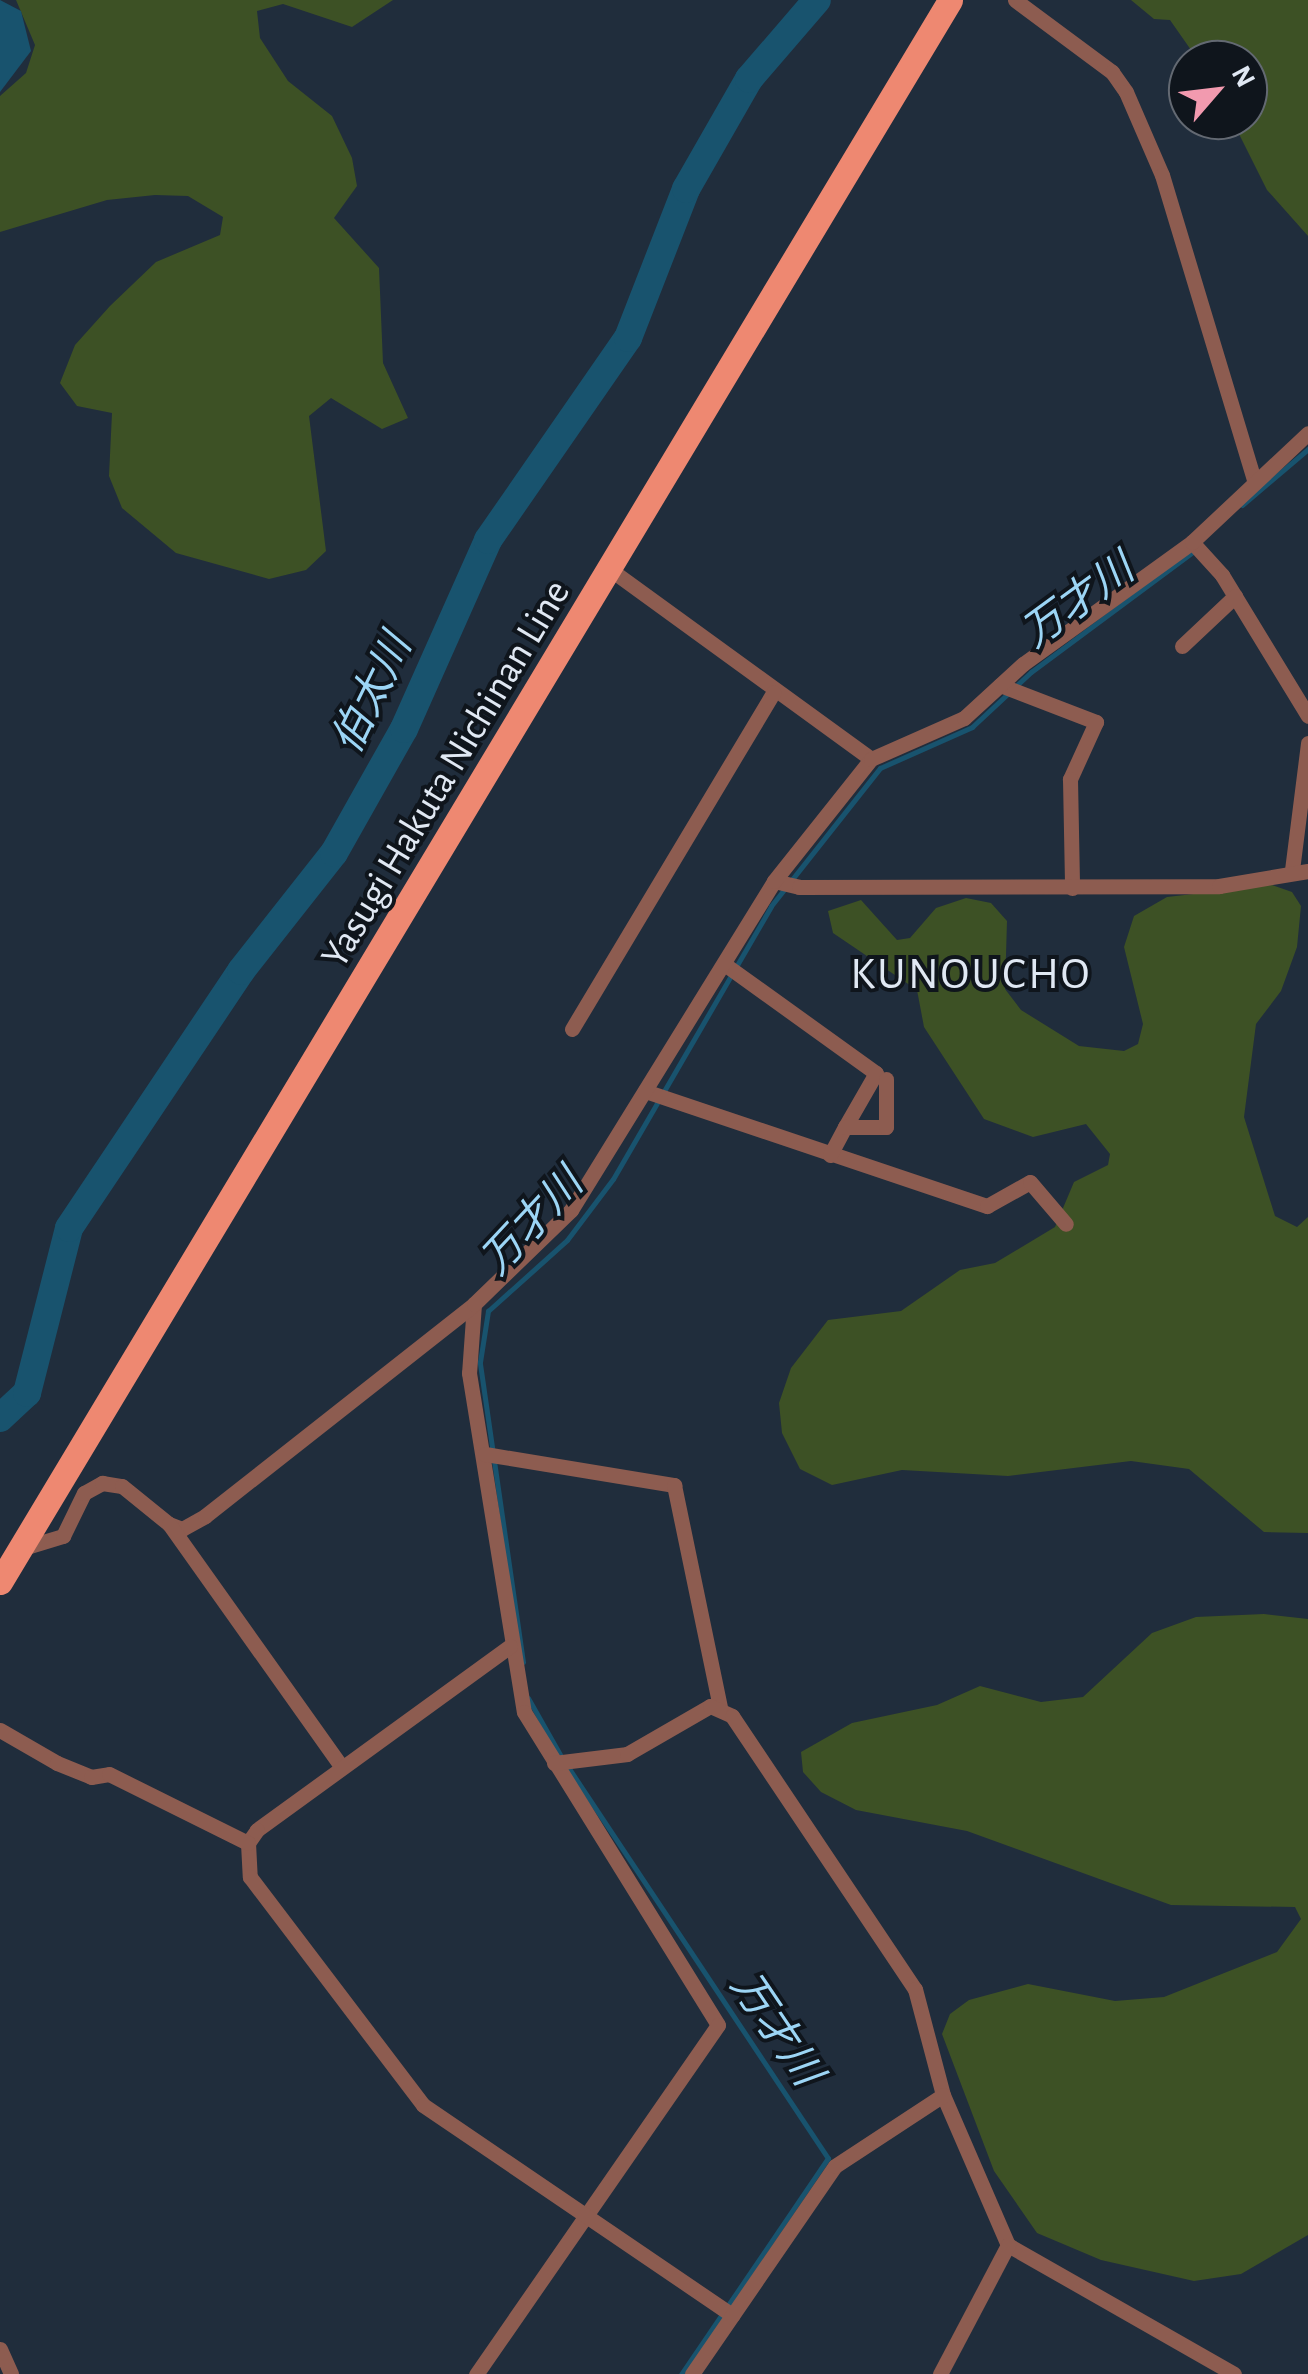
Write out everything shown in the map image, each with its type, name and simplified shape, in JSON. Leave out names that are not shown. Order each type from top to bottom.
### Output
[{"type":"main road","name":"Yasugi Hakuta Nichinan Line","points":[[0,1582],[950,0]]},
{"type":"street","points":[[1015,0],[1073,39],[1126,92],[1162,174],[1254,480]]},
{"type":"street","points":[[169,1524],[182,1528],[205,1516],[474,1304],[571,1210],[654,1094],[734,970],[782,884],[870,759],[964,718],[1009,690],[1192,542],[1308,433]]},
{"type":"street","points":[[1192,542],[1235,596],[1308,716]]},
{"type":"street","points":[[610,570],[772,693],[870,759]]},
{"type":"street","points":[[1182,646],[1235,596]]},
{"type":"street","points":[[1009,690],[1096,722],[1070,779],[1072,888]]},
{"type":"street","points":[[572,1029],[772,693]]},
{"type":"street","points":[[782,884],[1220,886],[1300,871],[1308,743]]},
{"type":"street","points":[[734,970],[876,1074],[830,1154]]},
{"type":"street","points":[[845,1127],[886,1127],[886,1079]]},
{"type":"street","points":[[654,1094],[987,1206],[1030,1182],[1066,1224]]},
{"type":"street","points":[[474,1304],[469,1373],[492,1453],[510,1646],[524,1712],[563,1763],[718,2025],[476,2374]]},
{"type":"street","points":[[492,1453],[674,1484],[720,1707],[762,1753],[915,1989],[943,2095],[1008,2245],[1234,2374]]},
{"type":"street","points":[[23,1548],[63,1536],[84,1494],[102,1483],[122,1486],[169,1524],[341,1766]]},
{"type":"street","points":[[248,1843],[341,1766],[510,1646]]},
{"type":"street","points":[[563,1763],[627,1754],[720,1707]]},
{"type":"street","points":[[0,1730],[57,1763],[91,1777],[109,1774],[248,1843]]},
{"type":"street","points":[[248,1843],[255,1889],[423,2105],[727,2311]]},
{"type":"street","points":[[692,2374],[727,2311],[835,2166],[943,2095]]},
{"type":"street","points":[[940,2374],[1008,2245]]},
{"type":"street","points":[[0,2349],[11,2374]]},
{"type":"green space","points":[[16,0],[393,0],[352,27],[283,4],[257,11],[260,38],[288,81],[332,116],[352,158],[357,186],[334,218],[379,268],[383,363],[408,418],[382,429],[331,398],[309,416],[326,551],[306,570],[269,579],[176,553],[122,508],[109,476],[112,413],[77,406],[60,383],[75,345],[110,306],[156,262],[220,235],[223,217],[188,196],[155,195],[107,200],[0,232],[0,96],[26,73],[35,45]]},
{"type":"green space","points":[[1131,0],[1308,0],[1308,236],[1267,190],[1242,140],[1268,140],[1268,40],[1184,40],[1170,20],[1154,19]]},
{"type":"green space","points":[[1272,885],[1292,892],[1301,906],[1297,947],[1281,991],[1256,1024],[1244,1117],[1275,1216],[1297,1227],[1308,1217],[1308,1533],[1264,1532],[1189,1469],[1131,1461],[1008,1476],[902,1470],[832,1485],[800,1469],[782,1433],[779,1403],[791,1368],[828,1320],[901,1311],[960,1270],[995,1263],[1055,1227],[1074,1182],[1108,1165],[1110,1154],[1086,1124],[1033,1137],[984,1119],[924,1027],[917,990],[833,933],[828,911],[861,900],[897,940],[910,938],[936,908],[966,898],[991,903],[1007,921],[1005,989],[1021,1010],[1079,1046],[1124,1051],[1138,1044],[1143,1024],[1124,947],[1134,916],[1167,897]]},
{"type":"green space","points":[[1264,1614],[1308,1619],[1308,2235],[1241,2274],[1194,2281],[1101,2260],[1037,2233],[994,2171],[942,2034],[950,2014],[969,2000],[1028,1984],[1115,2001],[1164,1997],[1277,1952],[1301,1919],[1295,1907],[1171,1905],[967,1831],[856,1810],[821,1792],[803,1772],[801,1752],[852,1723],[937,1705],[980,1686],[1041,1702],[1083,1697],[1152,1633],[1196,1617]]},
{"type":"water","points":[[0,0],[21,11],[31,51],[0,92]]},
{"type":"waterway","name":"伯太川","points":[[0,1418],[27,1393],[69,1228],[241,971],[334,853],[404,729],[488,540],[628,338],[686,189],[749,79],[817,0]]},
{"type":"waterway","name":"万才川","points":[[1242,505],[1308,449]]},
{"type":"waterway","name":"万才川","points":[[523,1662],[480,1362],[488,1311],[567,1240],[613,1179],[771,906],[880,768],[972,727],[1031,672],[1194,551]]},
{"type":"waterway","name":"万才川","points":[[528,1698],[562,1758]]},
{"type":"waterway","name":"万才川","points":[[568,1767],[828,2158],[681,2374]]},
{"type":"district","name":"KUNOUCHO","points":[[971,975]]}]
